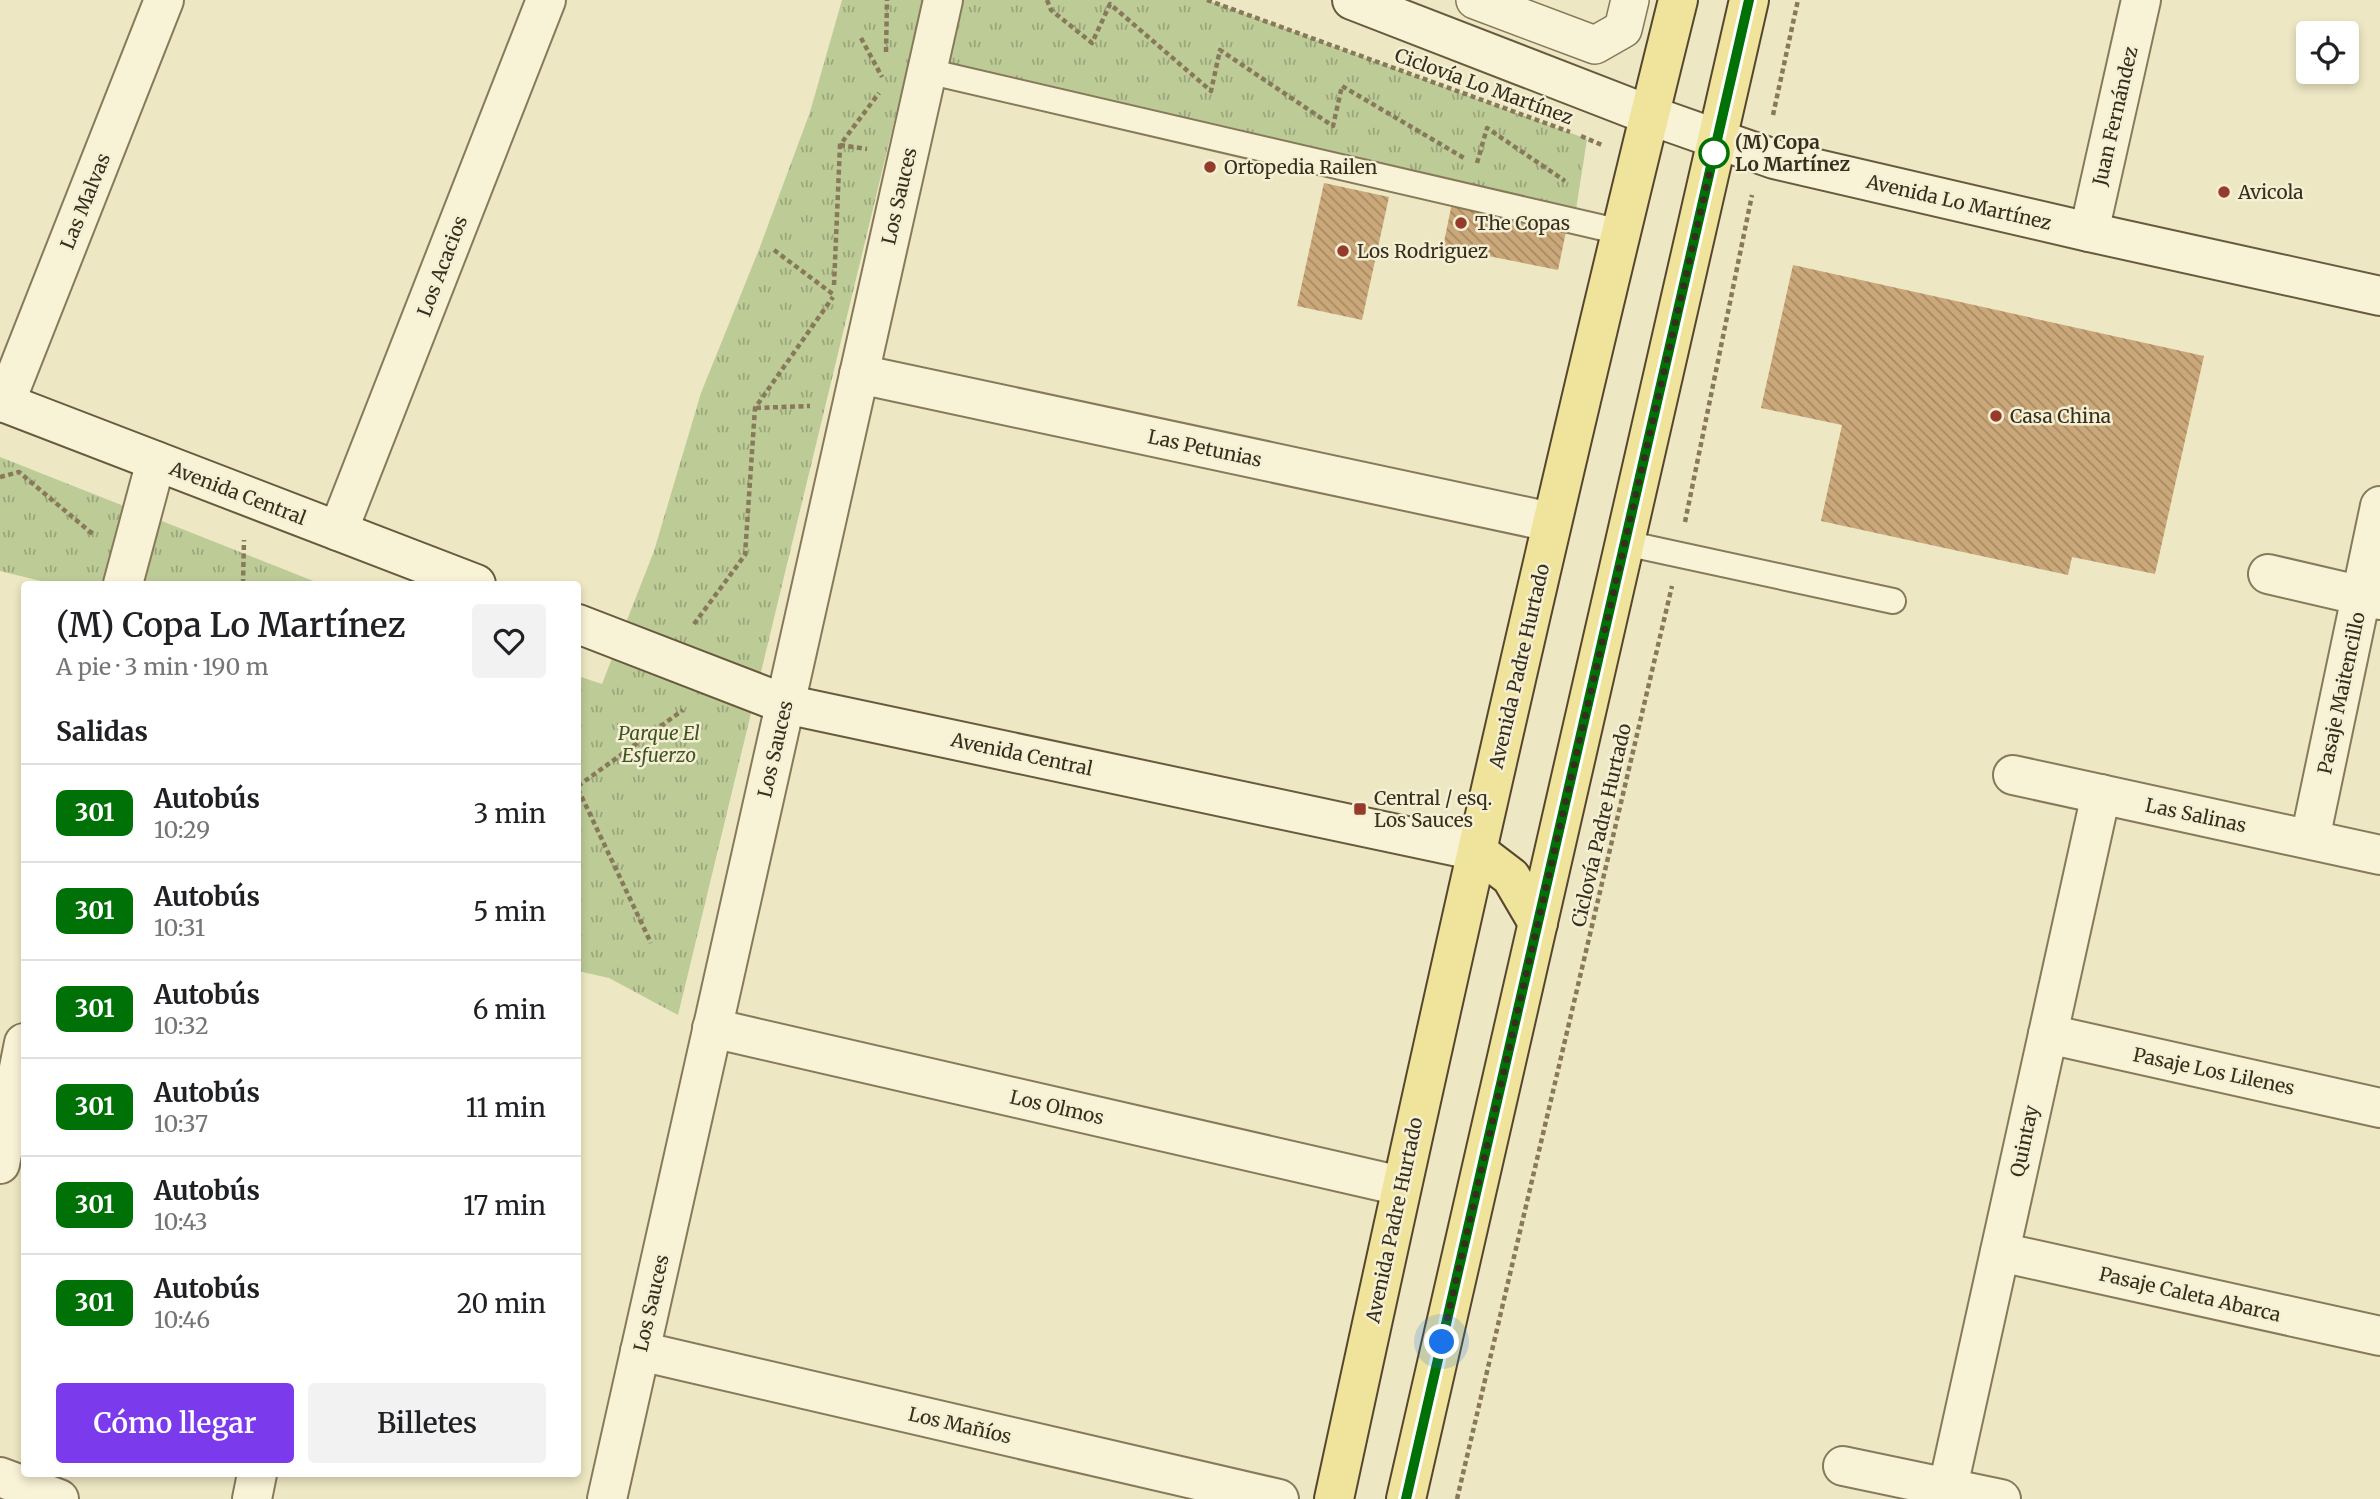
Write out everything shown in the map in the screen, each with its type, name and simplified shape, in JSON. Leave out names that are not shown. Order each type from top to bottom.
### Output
[{"type":"main road","name":"Avenida Padre Hurtado","points":[[1334,1499],[1401,1186],[1551,522],[1678,0]]},
{"type":"main road","points":[[1406,1499],[1749,0]]},
{"type":"main road","points":[[1477,851],[1511,877],[1538,923]]},
{"type":"street","name":"Las Malvas","points":[[3,402],[164,0]]},
{"type":"street","name":"Los Acacios","points":[[338,531],[546,0]]},
{"type":"street","name":"Los Sauces","points":[[607,1499],[943,0]]},
{"type":"street","name":"Avenida Lo Martínez","points":[[1352,0],[1649,115],[1774,159],[2089,233],[2380,296]]},
{"type":"street","points":[[1475,0],[1595,46],[1623,29],[1630,0]]},
{"type":"street","name":"Juan Fernández","points":[[2089,233],[2141,0]]},
{"type":"street","name":"Las Petunias","points":[[856,389],[1551,522]]},
{"type":"street","name":"Avenida Central","points":[[3,402],[467,581]]},
{"type":"street","points":[[126,574],[156,461]]},
{"type":"street","name":"Pasaje Maitencillo","points":[[2310,839],[2371,597],[2380,506]]},
{"type":"street","points":[[2268,574],[2371,597]]},
{"type":"street","name":"Avenida Central","points":[[581,625],[785,704],[1477,851]]},
{"type":"street","name":"Las Salinas","points":[[2013,775],[2380,855]]},
{"type":"street","name":"Quintay","points":[[1948,1487],[2101,794]]},
{"type":"street","name":"Los Olmos","points":[[712,1028],[1401,1186]]},
{"type":"street","name":"Pasaje Los Lilenes","points":[[2048,1034],[2380,1108]]},
{"type":"street","points":[[0,1164],[21,1058]]},
{"type":"street","name":"Pasaje Caleta Abarca","points":[[2000,1252],[2380,1336]]},
{"type":"street","name":"Los Mañíos","points":[[640,1351],[1279,1499]]},
{"type":"street","points":[[1843,1466],[2001,1499]]},
{"type":"street","points":[[0,1477],[59,1499]]},
{"type":"street","points":[[252,1499],[256,1477]]},
{"type":"lane","points":[[927,71],[1621,233]]},
{"type":"lane","points":[[1625,543],[1893,601]]},
{"type":"path","points":[[886,56],[887,0]]},
{"type":"path","points":[[1048,0],[1052,10],[1091,43],[1110,4],[1211,91],[1220,50],[1334,126],[1342,86],[1476,165],[1486,128],[1568,184]]},
{"type":"path","name":"Ciclovía Lo Martínez","points":[[1207,0],[1638,159]]},
{"type":"path","name":"Ciclovía Padre Hurtado","points":[[1457,1499],[1679,554],[1752,195],[1764,155],[1798,0]]},
{"type":"path","points":[[861,38],[886,83]]},
{"type":"path","points":[[668,659],[745,555],[755,408],[834,295],[840,145],[886,83],[886,69]]},
{"type":"path","points":[[1707,185],[1752,195]]},
{"type":"path","points":[[774,250],[834,295]]},
{"type":"path","points":[[755,408],[856,389]]},
{"type":"path","points":[[0,477],[19,472],[126,574]]},
{"type":"path","points":[[581,785],[724,680]]},
{"type":"path","points":[[581,793],[651,943]]},
{"type":"green space","name":"Parque El Esfuerzo","points":[[842,0],[1207,0],[1587,139],[1575,216],[1034,85],[908,64],[678,1015],[609,978],[581,972],[581,677],[602,684],[654,551],[701,393],[760,247],[810,112]]},
{"type":"green space","points":[[0,457],[313,581],[41,581],[0,571]]},
{"type":"building","name":"Los Rodriguez","points":[[1324,183],[1389,197],[1362,320],[1297,306]]},
{"type":"building","points":[[1452,203],[1567,227],[1558,270],[1443,247]]},
{"type":"building","name":"Casa China","points":[[1793,265],[2204,356],[2155,574],[2072,557],[2068,575],[1821,521],[1842,425],[1761,408]]},
{"type":"bus line","name":"301","points":[[1406,1499],[1749,0]]},
{"type":"place","name":"(M) Copa Lo Martínez","points":[[1714,153]]},
{"type":"place","name":"Ortopedia Railen","points":[[1210,167]]},
{"type":"place","name":"Avicola","points":[[2224,192]]},
{"type":"place","name":"The Copas","points":[[1461,223]]},
{"type":"place","name":"Los Rodriguez","points":[[1343,251]]},
{"type":"place","name":"Casa China","points":[[1996,416]]},
{"type":"place","name":"Central / esq. Los Sauces","points":[[1360,809]]},
{"type":"route","points":[[1442,1342],[1714,153]]}]
